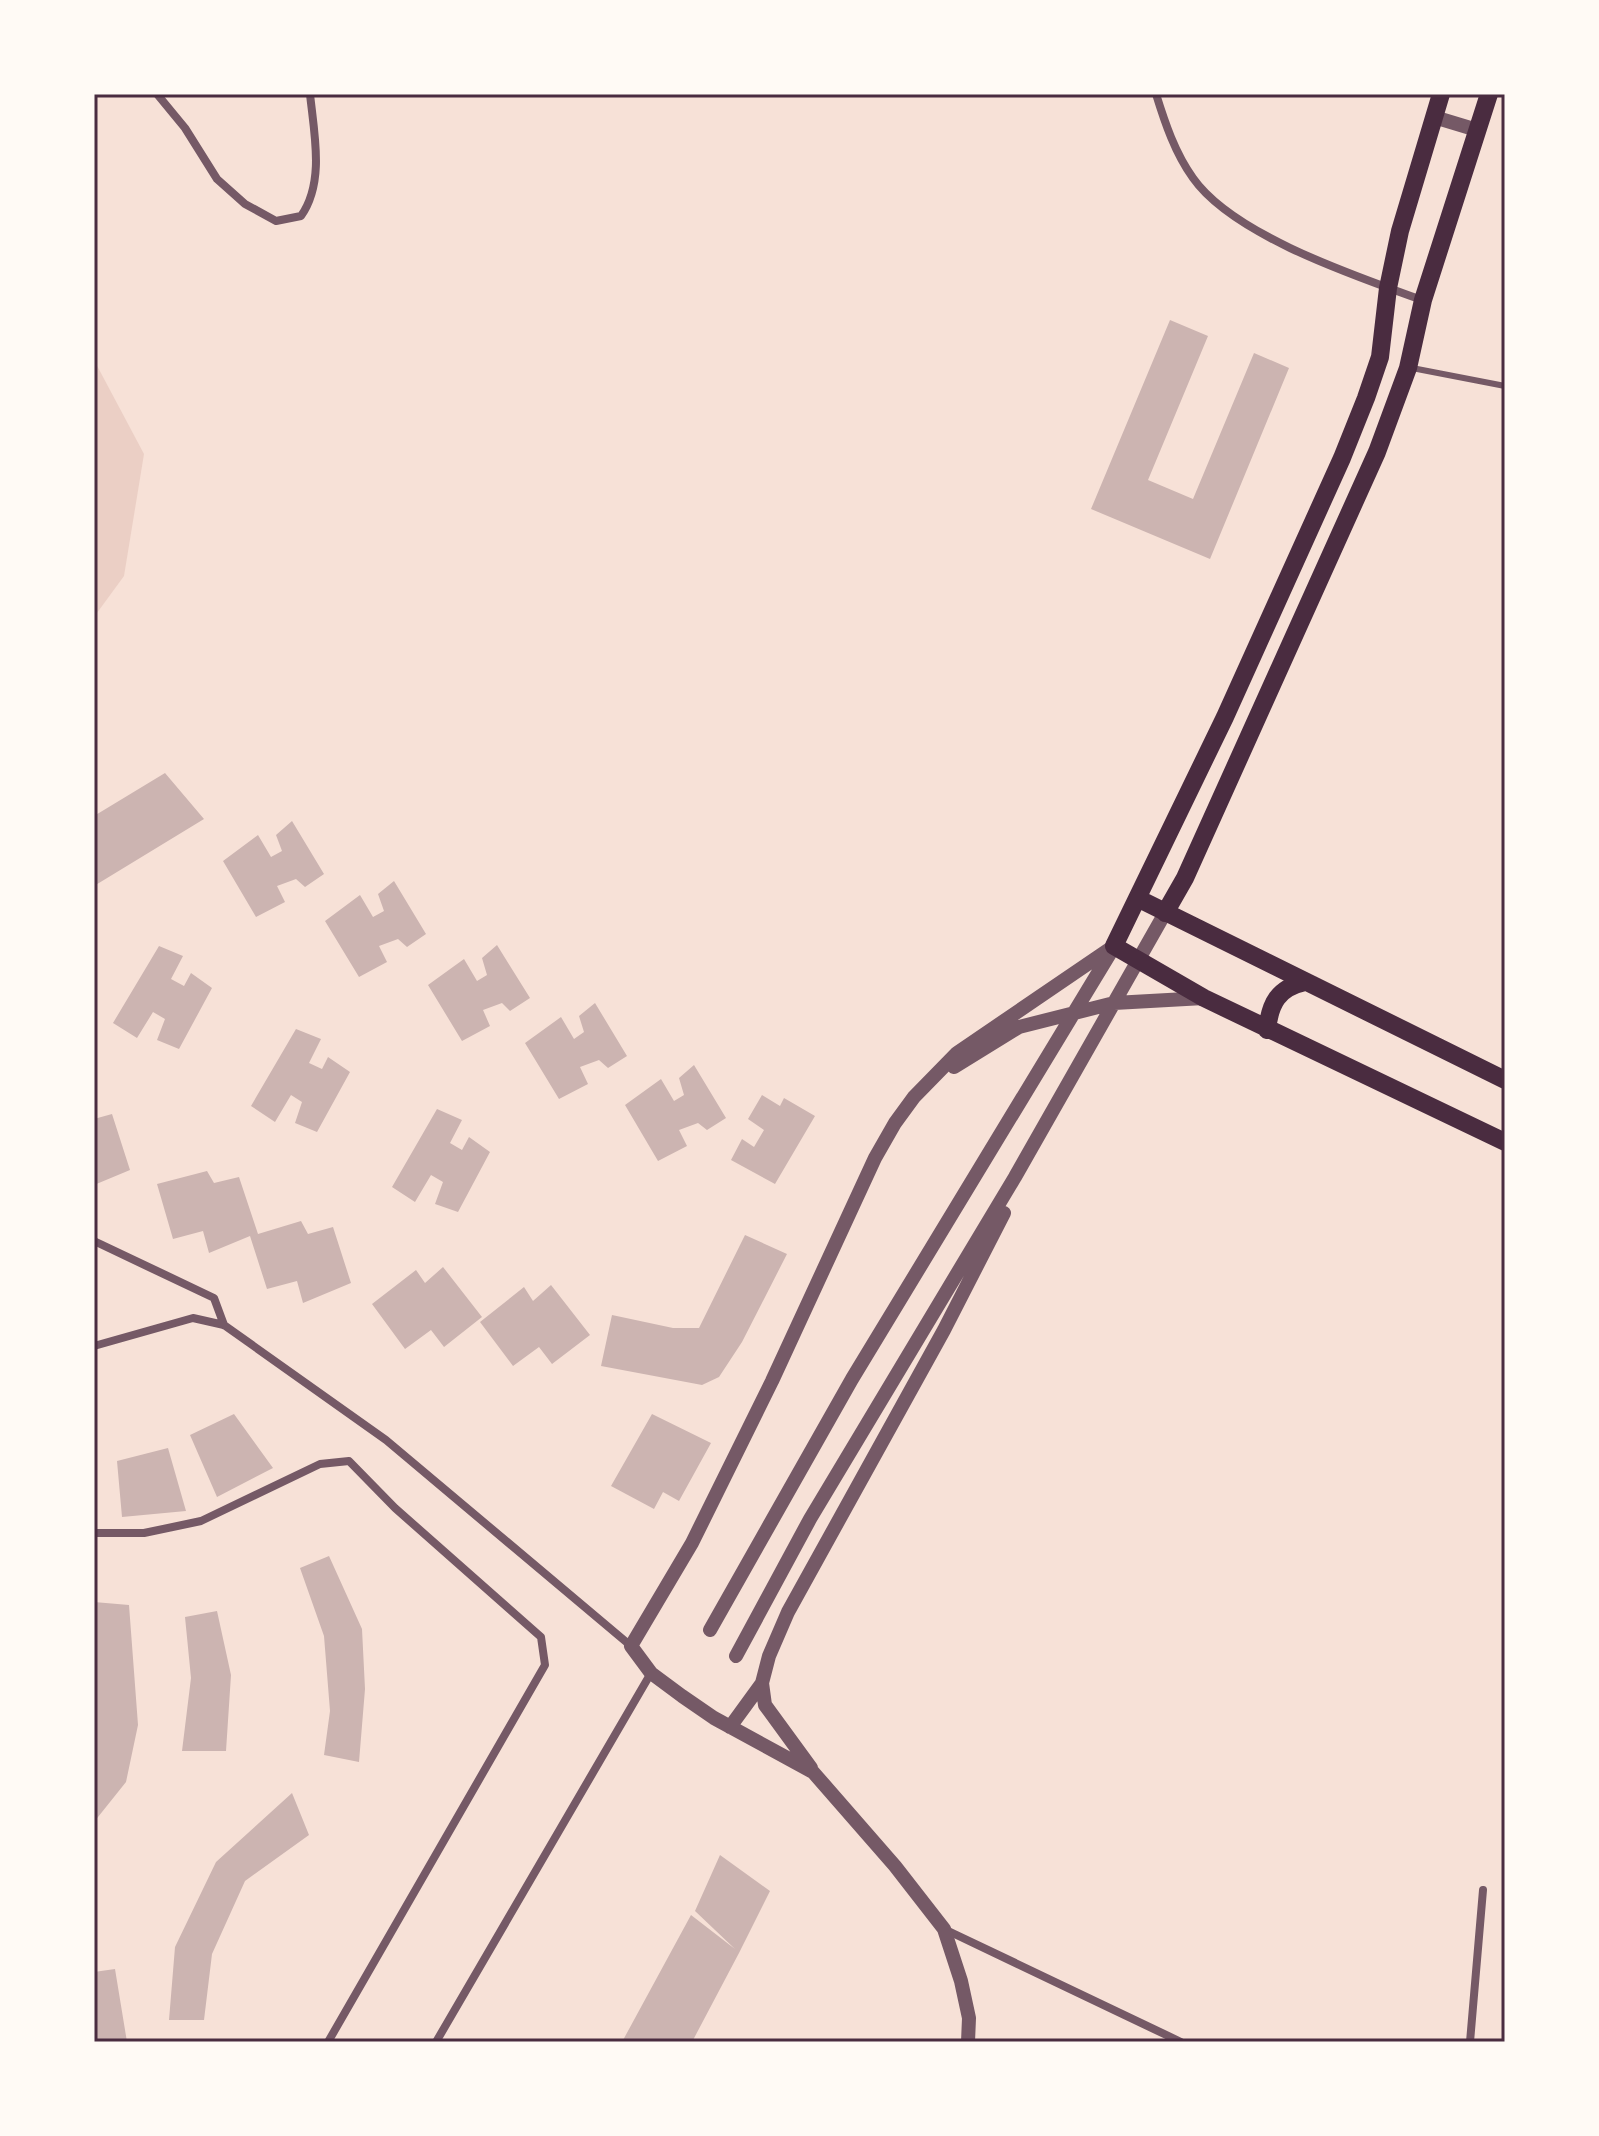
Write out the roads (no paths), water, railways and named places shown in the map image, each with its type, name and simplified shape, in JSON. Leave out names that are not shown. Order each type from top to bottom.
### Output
[{"type":"main road","points":[[1441,94],[1400,231],[1388,288],[1380,357],[1342,458],[1225,717],[1114,946],[1267,1030],[1505,1142]]},
{"type":"main road","points":[[1165,913],[1185,878],[1377,452],[1408,368],[1423,300],[1489,94]]},
{"type":"main road","points":[[1139,899],[1505,1080]]},
{"type":"main road","points":[[1267,1030],[1269,1012],[1281,991],[1305,982]]},
{"type":"street","points":[[157,94],[185,128],[217,179],[245,204],[276,221],[301,216],[310,203],[316,156],[310,94]]},
{"type":"street","points":[[1156,94],[1181,158],[1193,179],[1214,203],[1236,220],[1388,288],[1423,300]]},
{"type":"street","points":[[1434,117],[1477,130]]},
{"type":"street","points":[[736,1656],[810,1519],[1027,1156],[1165,913]]},
{"type":"street","points":[[710,1630],[852,1379],[1114,946]]},
{"type":"street","points":[[631,1646],[692,1543],[772,1381],[875,1158],[895,1123],[914,1097],[957,1053],[1114,946]]},
{"type":"street","points":[[895,1123],[955,1066],[1019,1027],[1114,1003],[1204,998]]},
{"type":"street","points":[[730,1727],[762,1683],[769,1656],[788,1612],[944,1330],[1003,1215],[1027,1156]]},
{"type":"street","points":[[94,1241],[214,1298],[224,1325]]},
{"type":"street","points":[[94,1346],[193,1318],[224,1325],[386,1440],[631,1646],[651,1673],[730,1727],[813,1772]]},
{"type":"street","points":[[94,1533],[144,1533],[201,1521],[320,1464],[349,1461],[395,1508],[541,1637],[545,1665],[328,2042]]},
{"type":"street","points":[[436,2042],[651,1673]]},
{"type":"street","points":[[762,1683],[765,1705],[813,1772],[895,1866],[944,1929],[969,2018],[968,2042]]},
{"type":"street","points":[[1470,2042],[1483,1890]]},
{"type":"street","points":[[944,1929],[1181,2042]]},
{"type":"lane","points":[[1408,368],[1505,386]]}]
